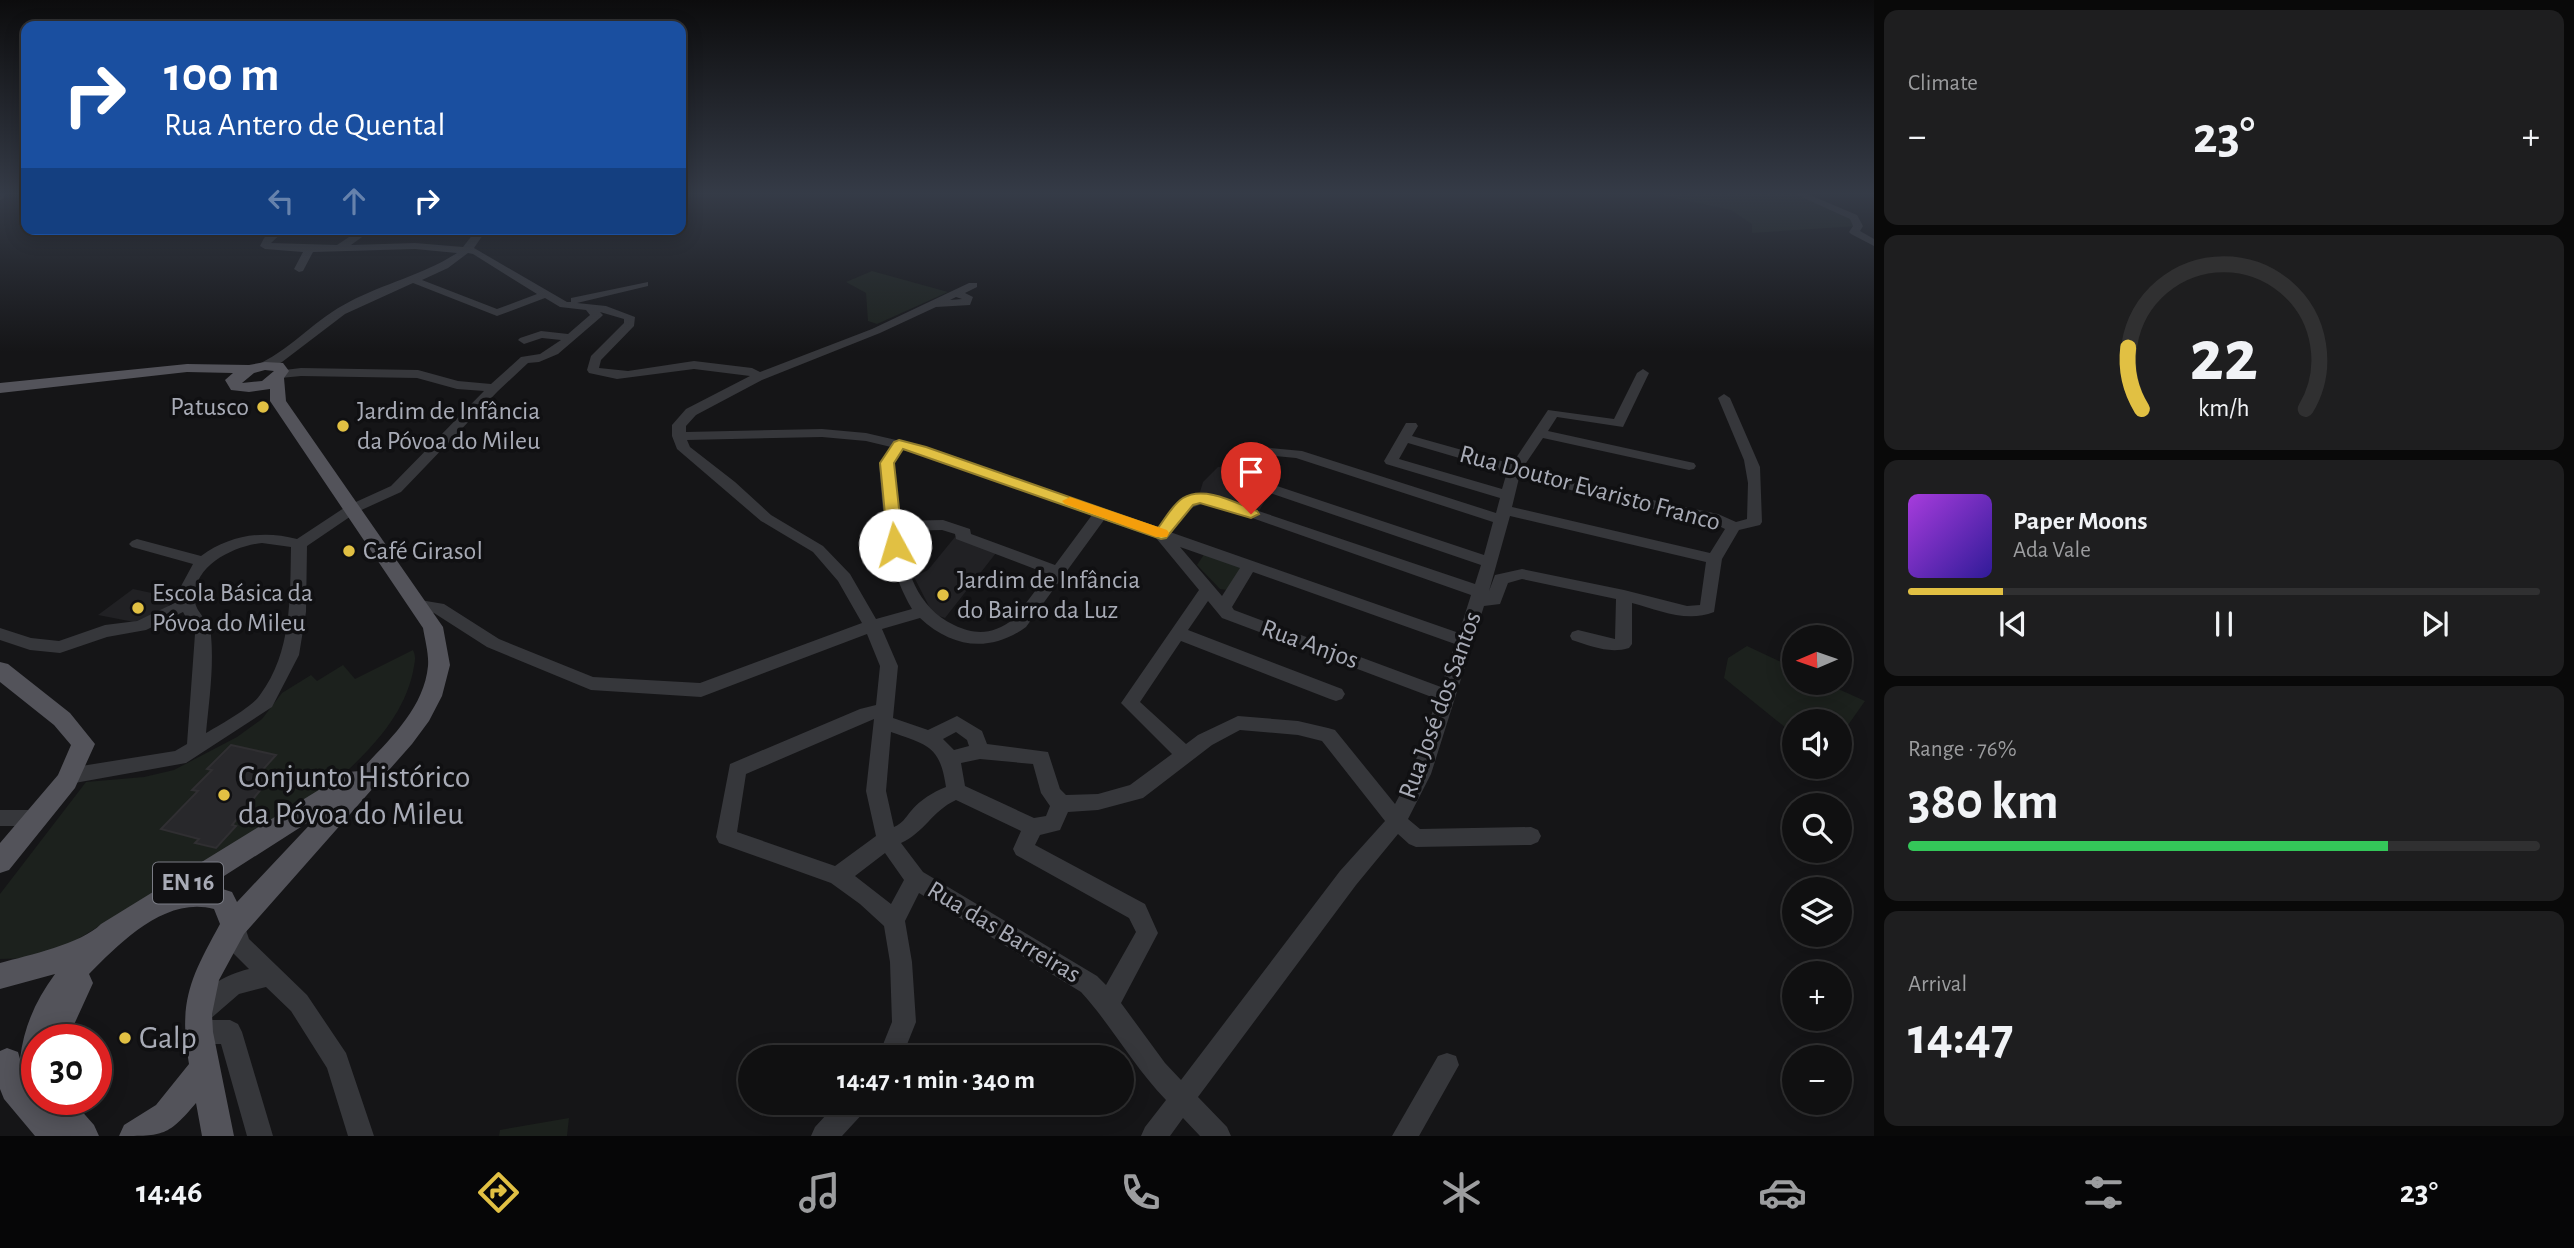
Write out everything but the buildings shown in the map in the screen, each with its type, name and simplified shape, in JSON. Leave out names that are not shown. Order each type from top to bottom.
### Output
[{"type":"main road","points":[[0,388],[187,368],[248,369],[278,366],[278,401],[250,388]]},
{"type":"main road","points":[[187,368],[233,380]]},
{"type":"main road","points":[[233,380],[248,369]]},
{"type":"main road","points":[[233,380],[236,387],[250,388],[265,386],[280,374]]},
{"type":"main road","name":"EN 16","points":[[218,1136],[204,1069],[198,1023],[205,977],[234,925],[404,738],[421,715],[437,678],[438,647],[433,627],[278,401]]},
{"type":"main road","points":[[0,670],[62,719],[83,744],[69,776],[0,862]]},
{"type":"main road","name":"EN 16","points":[[42,1024],[48,1007],[77,967],[111,933],[378,765]]},
{"type":"main road","points":[[158,902],[205,895],[223,900],[234,925]]},
{"type":"main road","name":"EN 16","points":[[57,1024],[73,992],[92,967],[155,914],[185,897]]},
{"type":"main road","points":[[0,976],[69,957],[111,933]]},
{"type":"main road","points":[[135,1136],[167,1116],[204,1069]]},
{"type":"main road","name":"EN 16","points":[[21,1081],[15,1088],[21,1095]]},
{"type":"main road","name":"EN 16","points":[[38,1115],[55,1136]]},
{"type":"main road","points":[[63,1115],[83,1136]]},
{"type":"street","points":[[265,246],[310,249],[415,246]]},
{"type":"street","points":[[338,249],[342,246]]},
{"type":"street","points":[[415,246],[471,252],[559,302],[576,308],[620,312],[629,317],[629,324],[595,359],[593,370],[606,375],[627,376],[686,365],[752,372],[758,377]]},
{"type":"street","points":[[280,374],[293,352],[316,327],[352,304],[471,252],[474,246]]},
{"type":"street","points":[[299,269],[310,249]]},
{"type":"street","points":[[411,279],[497,313],[546,294]]},
{"type":"street","points":[[559,302],[588,299],[643,284]]},
{"type":"street","points":[[973,285],[876,331],[758,377],[691,412],[679,425],[679,436],[822,433],[866,436],[899,444],[1102,512],[1464,641]]},
{"type":"street","points":[[196,748],[203,630],[187,604],[188,582],[203,562],[231,546],[256,539],[277,538],[299,544],[352,509],[396,489],[494,388],[525,360],[534,361],[597,315],[590,309]]},
{"type":"street","points":[[524,340],[541,334],[569,338]]},
{"type":"street","points":[[265,366],[293,352]]},
{"type":"street","name":"Rua José dos Santos","points":[[1154,1136],[1348,878],[1397,821],[1420,774],[1447,696],[1490,562],[1521,444],[1539,433],[1553,413],[1618,424],[1643,373]]},
{"type":"street","points":[[280,374],[418,374],[457,384],[494,388]]},
{"type":"street","points":[[1161,534],[1188,501],[1208,498],[1479,597],[1494,600],[1501,579],[1522,574],[1625,595],[1687,612],[1698,612],[1708,608],[1714,559],[1734,527],[1755,522],[1754,472],[1751,459],[1730,419],[1724,398]]},
{"type":"street","name":"Rua Doutor Evaristo Franco","points":[[1505,509],[1391,460],[1408,432],[1528,477],[1718,519],[1734,527]]},
{"type":"street","points":[[1539,433],[1689,466]]},
{"type":"street","name":"Rua das Barreiras","points":[[679,436],[684,449],[766,518],[818,549],[844,578],[872,626],[889,666],[876,791],[887,840],[915,879],[1089,984],[1108,1004],[1156,1072],[1218,1136]]},
{"type":"street","points":[[899,444],[887,463],[898,563],[920,612],[954,633],[977,640],[1002,636],[1020,623],[1102,512]]},
{"type":"street","points":[[1250,446],[1258,451],[1297,454],[1505,509],[1714,559]]},
{"type":"street","points":[[1278,491],[1490,562]]},
{"type":"street","points":[[894,526],[943,525],[965,532],[961,536],[1058,572]]},
{"type":"street","points":[[1161,534],[1223,608],[1250,565]]},
{"type":"street","points":[[137,544],[203,562]]},
{"type":"street","points":[[69,776],[178,758],[266,702],[290,655],[298,612],[299,544]]},
{"type":"street","points":[[1184,754],[1130,703],[1207,590]]},
{"type":"street","points":[[1578,636],[1610,645],[1623,644],[1625,595]]},
{"type":"street","points":[[0,634],[30,644],[60,648],[105,631],[140,626],[187,604]]},
{"type":"street","points":[[420,606],[438,608],[493,643],[591,682],[701,690],[872,626],[920,612]]},
{"type":"street","name":"Rua Anjos","points":[[1223,608],[1228,614],[1447,696]]},
{"type":"street","points":[[1178,633],[1336,694]]},
{"type":"street","points":[[894,922],[868,897],[838,876],[726,837],[737,769],[866,714],[885,716],[929,738],[951,758],[956,791]]},
{"type":"street","points":[[929,738],[957,723],[975,736],[980,751]]},
{"type":"street","points":[[1061,804],[1098,802],[1136,792],[1184,754],[1238,723],[1298,728],[1328,735],[1397,821],[1416,838],[1531,836]]},
{"type":"street","points":[[951,758],[980,751],[1041,757],[1051,793],[1061,804]]},
{"type":"street","points":[[838,876],[887,840],[909,830],[919,815],[938,799],[956,791],[1033,827],[1053,824],[1061,804]]},
{"type":"street","points":[[0,818],[36,818]]},
{"type":"street","points":[[1033,827],[1023,849],[1137,911],[1147,933],[1108,1004]]},
{"type":"street","points":[[895,1045],[904,1022],[901,962],[894,922],[915,879]]},
{"type":"street","points":[[234,925],[240,945],[311,1019],[337,1062],[361,1136]]},
{"type":"street","points":[[260,1136],[230,1032],[198,1023],[233,984],[270,975]]},
{"type":"street","points":[[1405,1136],[1447,1065]]},
{"type":"street","points":[[824,1136],[844,1115]]},
{"type":"shaded area","points":[[872,271],[948,292],[877,324],[868,321],[866,293],[846,282]]},
{"type":"shaded area","points":[[1218,467],[1247,468],[1280,476],[1259,511],[1200,492],[1203,482]]},
{"type":"shaded area","name":"Jardim de Infância do Bairro da Luz","points":[[955,537],[996,553],[945,618],[933,614],[914,577],[928,570]]},
{"type":"shaded area","points":[[1205,553],[1242,567],[1227,590],[1220,589],[1197,565]]},
{"type":"shaded area","name":"Escola Básica da Póvoa do Mileu","points":[[133,589],[175,598],[165,610],[134,622],[98,615]]},
{"type":"shaded area","points":[[1747,646],[1782,662],[1782,695],[1852,695],[1865,701],[1852,719],[1852,709],[1782,709],[1782,725],[1724,678],[1728,658]]},
{"type":"shaded area","points":[[413,650],[413,672],[393,719],[372,746],[335,782],[60,950],[33,958],[0,959],[0,894],[86,782],[144,777],[174,770],[237,737],[262,719],[282,693],[311,675],[317,681],[343,665],[355,679]]},
{"type":"shaded area","points":[[569,1118],[567,1136],[499,1136],[500,1130]]},
{"type":"slow traffic","points":[[1070,501],[1162,533]]},
{"type":"place","name":"Patusco","points":[[263,407]]},
{"type":"place","name":"Jardim de Infância da Póvoa do Mileu","points":[[343,426]]},
{"type":"place","name":"Café Girasol","points":[[349,551]]},
{"type":"place","name":"Jardim de Infância do Bairro da Luz","points":[[943,595]]},
{"type":"place","name":"Escola Básica da Póvoa do Mileu","points":[[138,608]]},
{"type":"place","name":"Conjunto Histórico da Póvoa do Mileu","points":[[224,795]]},
{"type":"place","name":"Galp","points":[[125,1038]]},
{"type":"route","points":[[895,545],[887,463],[899,444],[1161,534],[1188,501],[1199,498],[1208,498],[1251,514]]}]
